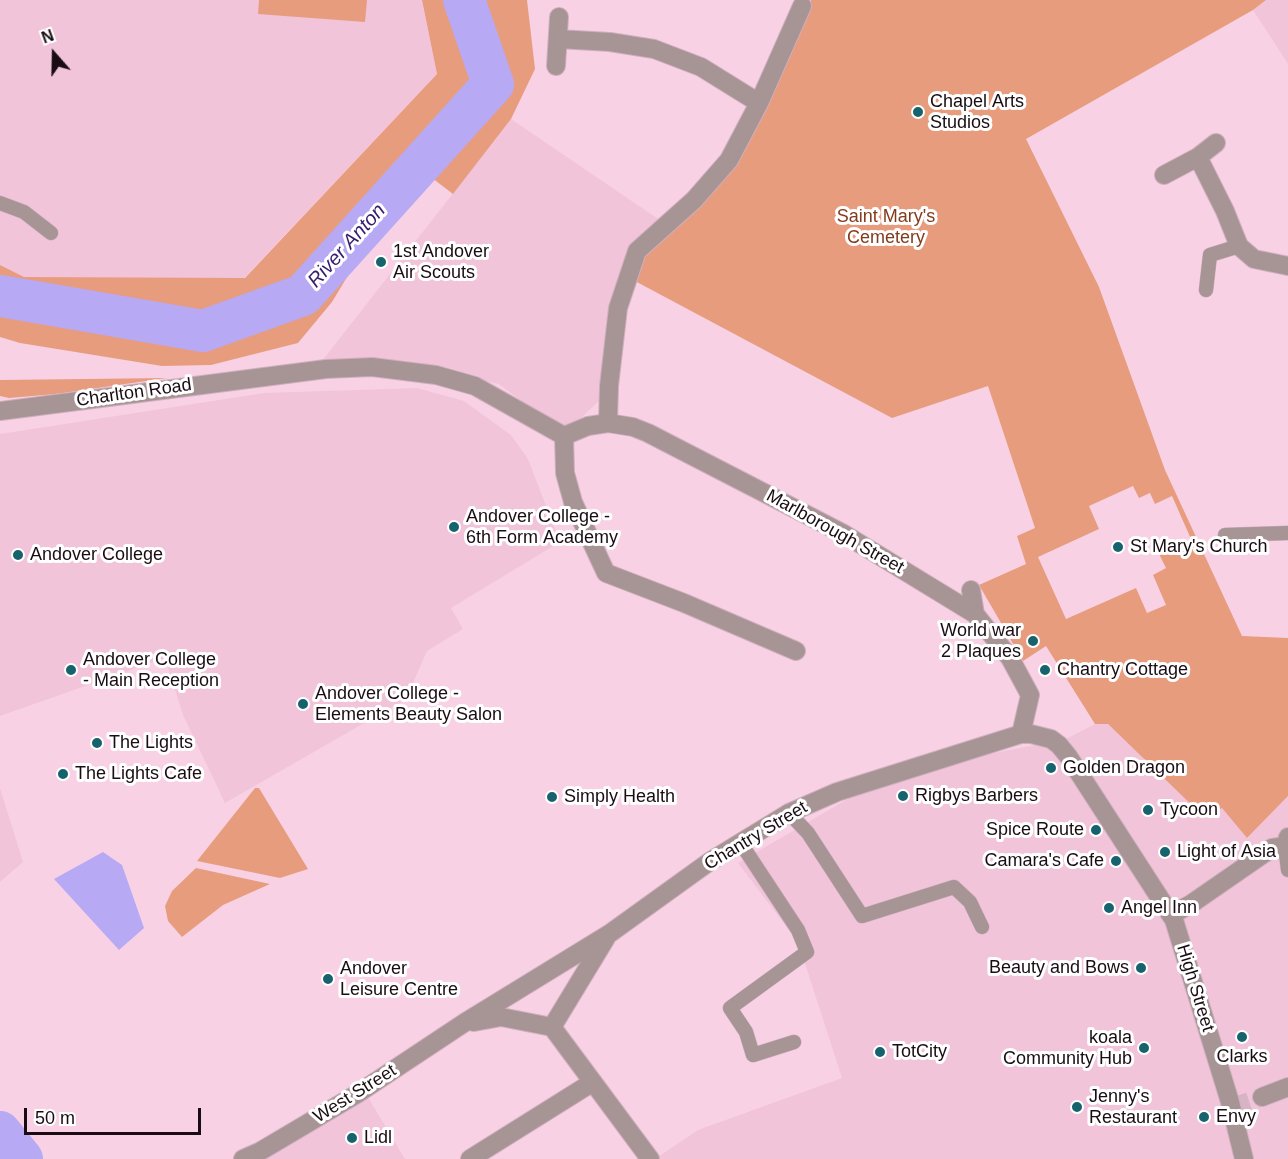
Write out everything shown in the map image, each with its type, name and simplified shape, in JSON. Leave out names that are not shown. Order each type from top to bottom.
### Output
[{"type":"street","points":[[608,423],[609,386],[618,308],[637,251],[694,200],[729,160],[759,103],[802,6]]},
{"type":"street","points":[[556,66],[559,17]]},
{"type":"street","points":[[558,39],[610,42],[654,49],[701,67],[759,103]]},
{"type":"street","points":[[1164,175],[1198,157],[1216,143]]},
{"type":"street","points":[[1198,157],[1226,211],[1239,246],[1254,259],[1288,266]]},
{"type":"street","name":"Charlton Road","points":[[0,411],[267,376],[361,367],[436,375],[475,386],[564,436]]},
{"type":"street","name":"Marlborough Street","points":[[564,436],[588,426],[608,423],[633,427],[844,534],[975,614],[1010,658],[1030,695],[1021,734]]},
{"type":"street","points":[[564,436],[565,473],[570,493],[580,522],[606,573],[684,603],[796,651]]},
{"type":"street","points":[[971,590],[975,614]]},
{"type":"street","name":"Chantry Street","points":[[527,985],[609,934],[740,842],[789,813],[837,792],[1021,734]]},
{"type":"street","name":"High Street","points":[[1021,734],[1042,736],[1059,745],[1171,915],[1230,1102],[1244,1159]]},
{"type":"street","points":[[1171,915],[1191,904],[1272,848],[1287,841]]},
{"type":"street","name":"Chantry Street","points":[[552,1027],[609,934]]},
{"type":"street","name":"West Street","points":[[243,1159],[357,1094],[464,1023],[527,985]]},
{"type":"street","name":"West Street","points":[[464,1023],[501,1017],[552,1027]]},
{"type":"street","points":[[552,1027],[650,1159]]},
{"type":"street","points":[[470,1159],[593,1082]]},
{"type":"street","points":[[1262,1098],[1288,1087]]},
{"type":"lane","points":[[0,203],[24,212],[51,233]]},
{"type":"lane","points":[[1206,290],[1210,255],[1239,246]]},
{"type":"lane","points":[[1225,535],[1288,533]]},
{"type":"lane","points":[[789,813],[808,833],[862,916],[954,887],[970,902],[982,927]]},
{"type":"lane","points":[[1287,841],[1288,870]]},
{"type":"lane","points":[[740,842],[798,930],[807,952],[730,1008],[746,1032],[753,1055],[794,1042]]},
{"type":"shaded area","points":[[0,0],[422,0],[437,74],[244,278],[0,328]]},
{"type":"shaded area","points":[[1266,0],[1288,0],[1288,64],[1253,10]]},
{"type":"shaded area","points":[[511,119],[673,229],[643,257],[614,325],[615,386],[564,434],[499,384],[396,362],[322,361]]},
{"type":"shaded area","name":"Andover College","points":[[417,388],[464,401],[511,435],[528,459],[560,542],[451,608],[463,629],[427,651],[406,699],[225,803],[183,715],[165,658],[0,716],[0,434],[264,393]]},
{"type":"shaded area","points":[[1095,724],[1108,724],[1205,818],[1222,807],[1247,838],[1288,796],[1288,1159],[655,1159],[698,1130],[842,1078],[798,942],[738,863],[892,773],[1066,739]]},
{"type":"shaded area","points":[[0,788],[23,862],[0,882]]},
{"type":"shaded area","points":[[103,852],[122,865],[144,928],[119,950],[54,879]]},
{"type":"shaded area","points":[[366,1094],[405,1159],[256,1159]]},
{"type":"green space","points":[[259,0],[367,0],[365,22],[258,14]]},
{"type":"green space","points":[[422,0],[527,0],[535,69],[511,119],[453,194],[432,178],[350,272],[332,302],[298,343],[211,365],[162,366],[20,343],[0,337],[0,265],[24,277],[245,278],[437,74]]},
{"type":"green space","name":"Saint Mary's Cemetery","points":[[811,0],[1266,0],[1253,10],[1026,139],[1099,287],[1165,470],[1242,636],[1288,638],[1288,796],[1247,838],[1222,808],[1205,818],[1108,724],[1095,724],[1046,646],[1023,661],[979,585],[1026,564],[1017,536],[1035,528],[988,386],[892,418],[633,280],[643,257],[732,162]],"holes":[[[1133,486],[1139,498],[1150,493],[1155,504],[1172,496],[1191,539],[1159,554],[1166,568],[1153,575],[1166,605],[1147,613],[1136,588],[1066,619],[1038,557],[1099,529],[1089,506]]]},
{"type":"green space","points":[[167,378],[56,394],[9,398],[0,396],[0,380]]},
{"type":"green space","points":[[255,788],[259,788],[308,869],[280,878],[197,861]]},
{"type":"green space","points":[[196,868],[270,884],[223,905],[182,937],[168,921],[165,906],[172,891]]},
{"type":"waterway","name":"River Anton","points":[[0,296],[203,331],[303,295],[493,84],[464,0]]},
{"type":"waterway","name":"River Anton","points":[[0,1132],[22,1159]]},
{"type":"tunnel","points":[[1232,1107],[1262,1097]]},
{"type":"place","name":"Chapel Arts Studios","points":[[918,112]]},
{"type":"place","name":"1st Andover Air Scouts","points":[[381,262]]},
{"type":"place","name":"Andover College - 6th Form Academy","points":[[454,527]]},
{"type":"place","name":"St Mary's Church","points":[[1118,547]]},
{"type":"place","name":"Andover College","points":[[18,555]]},
{"type":"place","name":"World war 2 Plaques","points":[[1033,641]]},
{"type":"place","name":"Andover College - Main Reception","points":[[71,670]]},
{"type":"place","name":"Chantry Cottage","points":[[1045,670]]},
{"type":"place","name":"Andover College - Elements Beauty Salon","points":[[303,704]]},
{"type":"place","name":"The Lights","points":[[97,743]]},
{"type":"place","name":"Golden Dragon","points":[[1051,768]]},
{"type":"place","name":"The Lights Cafe","points":[[63,774]]},
{"type":"place","name":"Rigbys Barbers","points":[[903,796]]},
{"type":"place","name":"Simply Health","points":[[552,797]]},
{"type":"place","name":"Tycoon","points":[[1148,810]]},
{"type":"place","name":"Spice Route","points":[[1096,830]]},
{"type":"place","name":"Light of Asia","points":[[1165,852]]},
{"type":"place","name":"Camara's Cafe","points":[[1116,861]]},
{"type":"place","name":"Angel Inn","points":[[1109,908]]},
{"type":"place","name":"Beauty and Bows","points":[[1141,968]]},
{"type":"place","name":"Andover Leisure Centre","points":[[328,979]]},
{"type":"place","name":"Clarks","points":[[1242,1037]]},
{"type":"place","name":"koala Community Hub","points":[[1144,1048]]},
{"type":"place","name":"TotCity","points":[[880,1052]]},
{"type":"place","name":"Jenny's Restaurant","points":[[1077,1107]]},
{"type":"place","name":"Envy","points":[[1204,1117]]},
{"type":"place","name":"Lidl","points":[[352,1138]]}]
